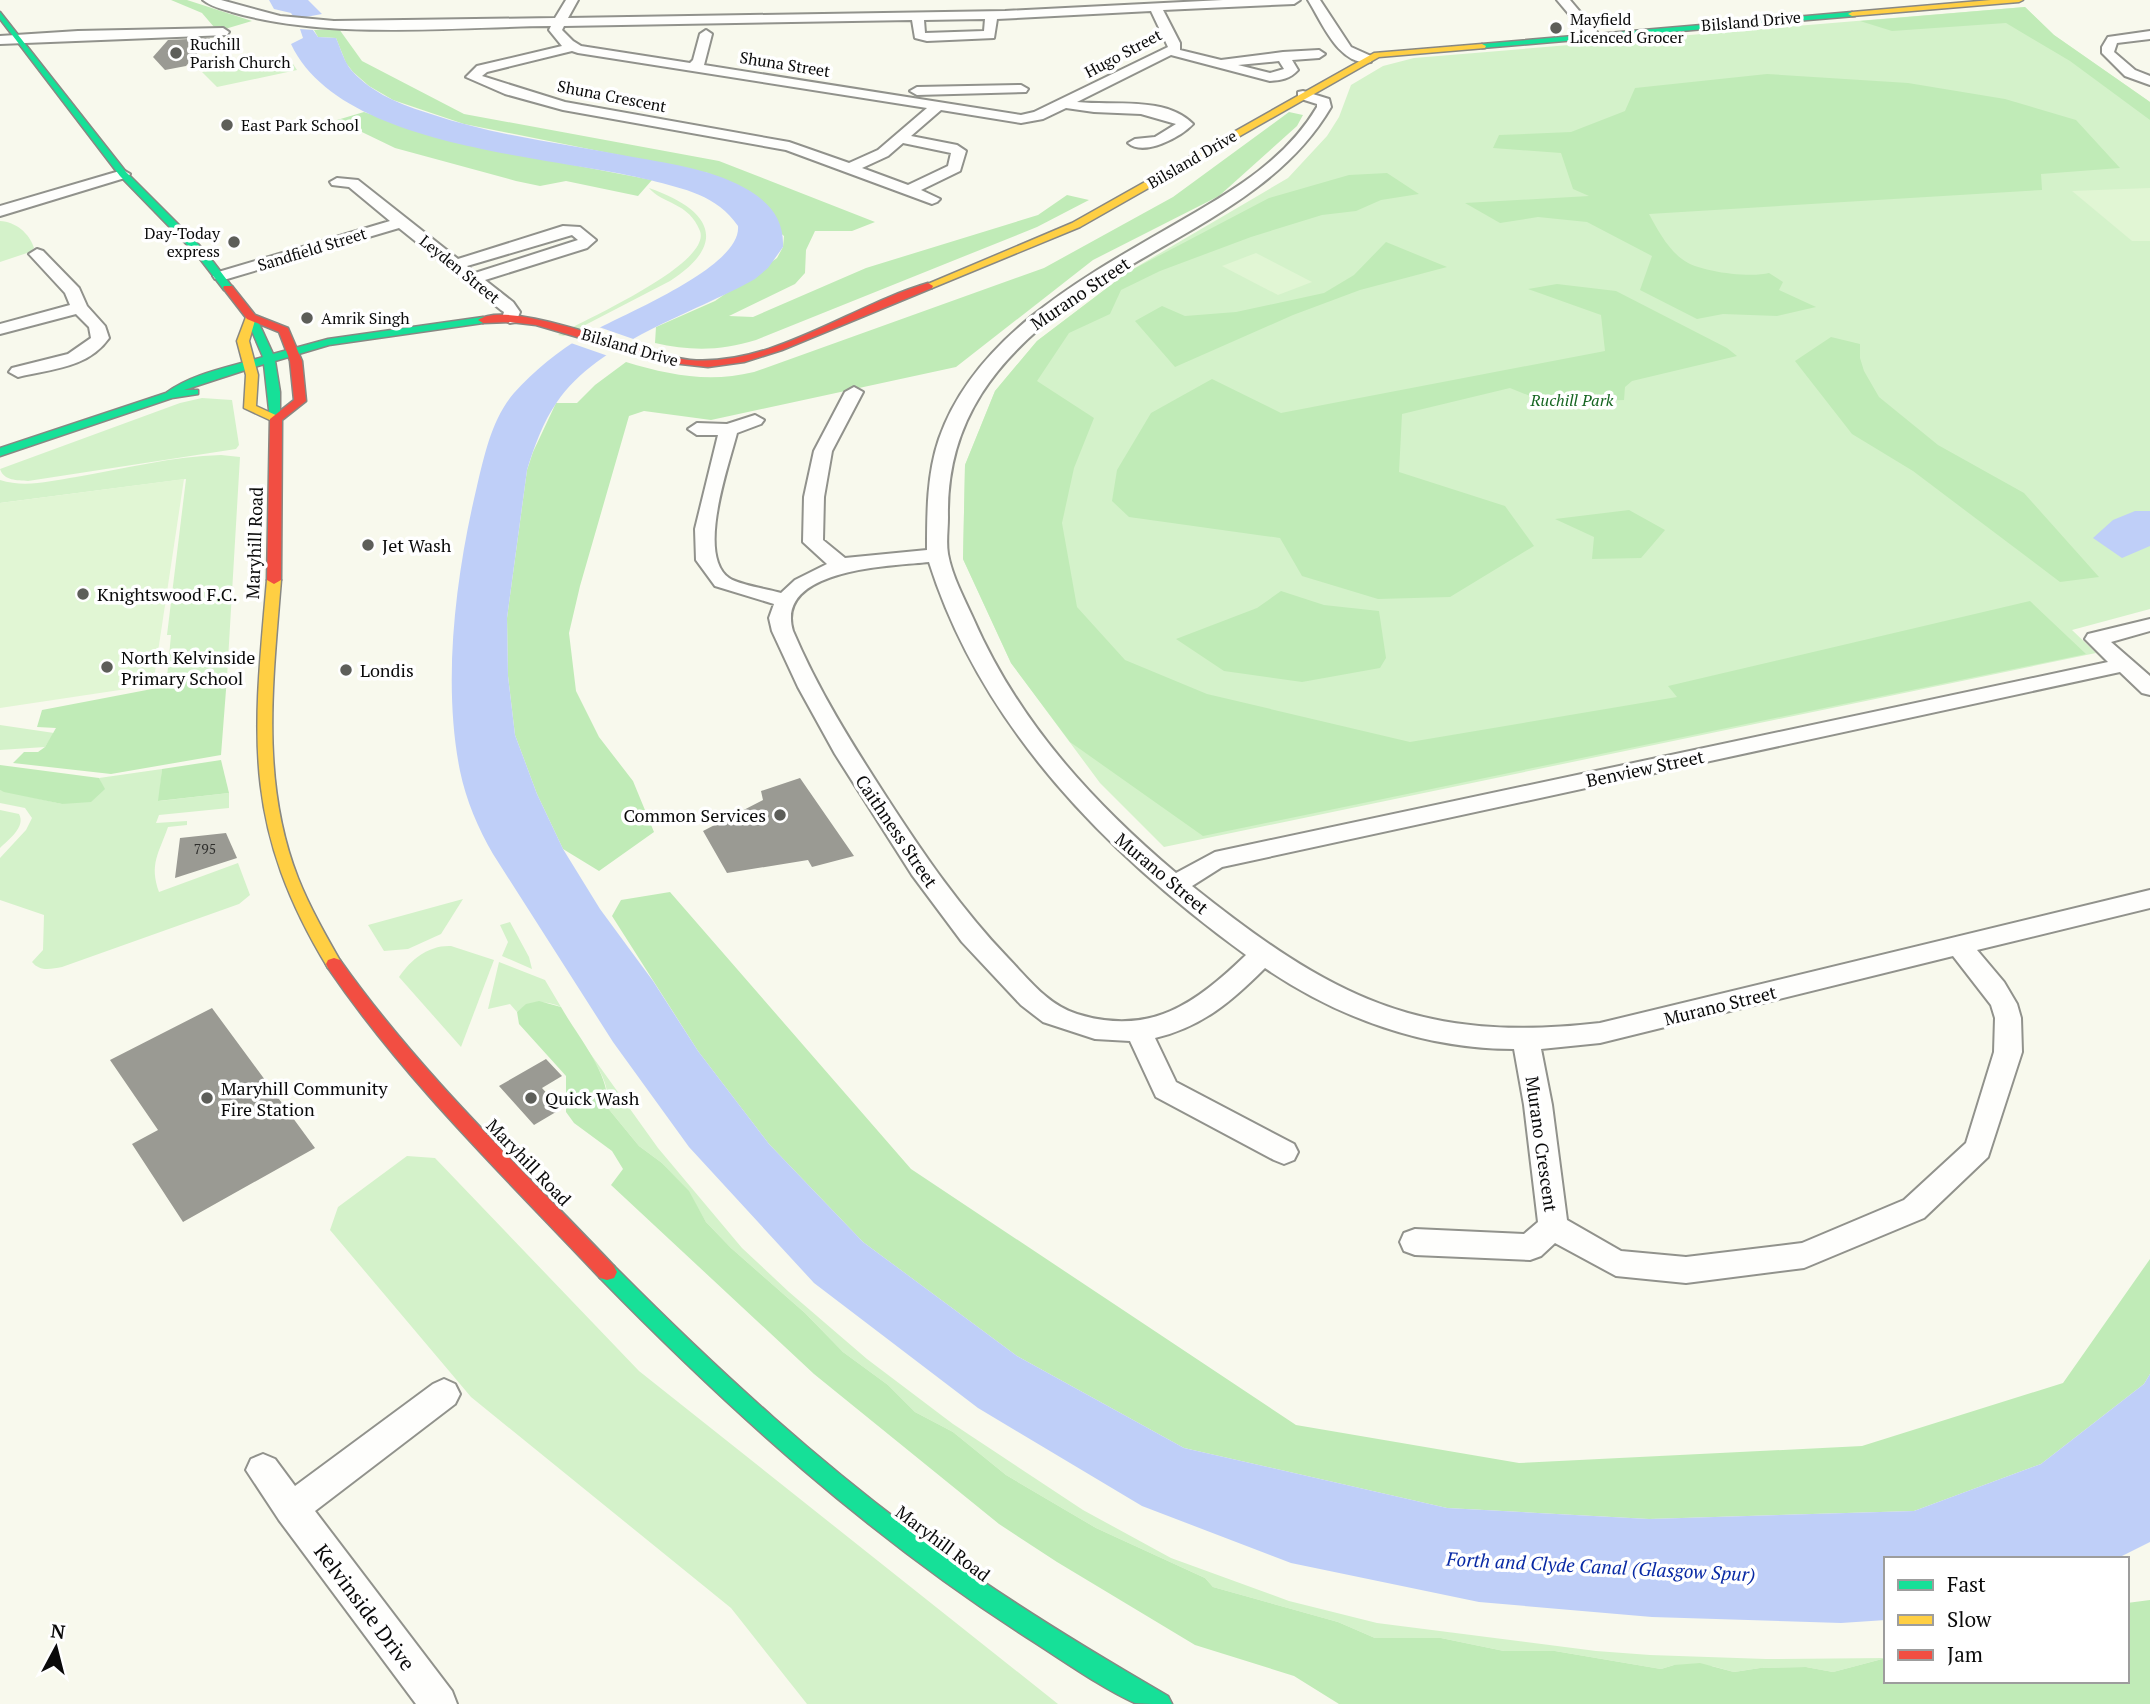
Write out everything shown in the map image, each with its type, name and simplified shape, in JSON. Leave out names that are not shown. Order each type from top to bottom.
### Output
[{"type":"main road","name":"Bilsland Drive","points":[[0,452],[170,395],[199,392],[251,369],[294,356],[370,343],[388,335],[510,318],[556,324],[632,351],[680,363],[718,365],[750,359],[1076,225],[1366,59],[1408,51],[2019,0]]},
{"type":"main road","points":[[0,14],[123,174],[222,276],[263,335],[272,363]]},
{"type":"main road","points":[[251,317],[284,330],[294,356],[300,401],[276,419],[250,408],[251,369],[243,341],[251,317]]},
{"type":"main road","name":"Maryhill Road","points":[[272,363],[276,419],[276,527],[264,700],[263,761],[269,802],[280,845],[306,913],[325,950],[394,1043],[467,1125],[648,1315],[713,1378],[816,1469],[932,1562],[1049,1639],[1160,1704]]},
{"type":"street","points":[[209,0],[262,18],[337,25],[991,15],[1044,7],[1155,7],[1294,0]]},
{"type":"street","points":[[572,0],[555,31],[572,47]]},
{"type":"street","points":[[930,0],[919,35],[990,35],[991,15]]},
{"type":"street","points":[[1314,0],[1346,50],[1366,59]]},
{"type":"street","points":[[1563,0],[1593,35]]},
{"type":"street","name":"Hugo Street","points":[[1049,110],[1174,49],[1175,44],[1155,7]]},
{"type":"street","points":[[0,40],[223,32]]},
{"type":"street","points":[[692,67],[698,62],[695,51],[706,34]]},
{"type":"street","points":[[2150,35],[2113,40],[2108,47],[2108,53],[2130,73],[2150,82]]},
{"type":"street","name":"Shuna Street","points":[[572,47],[1017,119],[1031,118],[1049,110]]},
{"type":"street","name":"Shuna Crescent","points":[[572,47],[486,68],[476,72],[473,77],[563,106],[783,144],[932,199]]},
{"type":"street","points":[[1169,51],[1264,77],[1278,77],[1291,70],[1283,56]]},
{"type":"street","points":[[1219,65],[1245,58],[1319,54]]},
{"type":"street","points":[[891,99],[902,92],[990,95],[1021,89]]},
{"type":"street","name":"Murano Street","points":[[1303,95],[1324,102],[1324,107],[1307,135],[1283,161],[1227,200],[1065,299],[1022,334],[986,373],[961,410],[940,462],[938,555],[970,639],[1021,727],[1060,776],[1121,839],[1173,886],[1263,954],[1309,984],[1354,1006],[1397,1022],[1447,1034],[1490,1039],[1526,1040],[1585,1035],[1640,1025],[2150,899]]},
{"type":"street","points":[[1064,103],[1132,125],[1136,160]]},
{"type":"street","points":[[850,168],[880,155],[938,106]]},
{"type":"street","points":[[900,138],[959,151],[955,169],[909,190]]},
{"type":"street","points":[[0,211],[123,174]]},
{"type":"street","name":"Leyden Street","points":[[337,182],[353,183],[509,308],[512,313],[510,318]]},
{"type":"street","name":"Sandfield Street","points":[[222,276],[402,222]]},
{"type":"street","points":[[455,265],[563,231],[575,230],[589,240],[581,245],[472,279]]},
{"type":"street","points":[[18,372],[69,359],[97,344],[100,338],[97,326],[79,308],[74,291],[37,254]]},
{"type":"street","points":[[0,329],[79,308]]},
{"type":"street","points":[[841,565],[813,542],[814,497],[823,451],[854,392]]},
{"type":"street","points":[[820,413],[842,415]]},
{"type":"street","points":[[697,429],[729,430],[755,421]]},
{"type":"street","points":[[729,430],[705,529],[706,560],[722,582],[786,601],[796,589],[841,565],[938,555]]},
{"type":"street","name":"Caithness Street","points":[[786,601],[780,614],[780,625],[807,686],[855,766],[956,917],[1016,984],[1051,1014],[1111,1031],[1138,1030],[1171,1024],[1216,999],[1263,954]]},
{"type":"street","points":[[2150,625],[2096,639],[2150,688]]},
{"type":"street","name":"Benview Street","points":[[1173,886],[1215,860],[2123,665]]},
{"type":"street","name":"Murano Crescent","points":[[1526,1040],[1538,1105],[1553,1227],[1616,1263],[1686,1270],[1804,1255],[1914,1209],[1978,1149],[2008,1052],[2008,1018],[1995,989],[1959,946]]},
{"type":"street","points":[[1138,1030],[1166,1089],[1284,1152]]},
{"type":"street","points":[[1415,1242],[1530,1247],[1553,1227]]},
{"type":"street","points":[[291,1509],[444,1394]]},
{"type":"street","name":"Kelvinside Drive","points":[[263,1470],[439,1704]]},
{"type":"green space","points":[[171,0],[187,0],[252,21],[225,29],[214,27],[202,13]]},
{"type":"green space","name":"Ruchill Park","points":[[2025,7],[2054,35],[2150,102],[2150,609],[2072,630],[2096,653],[1164,847],[1100,783],[1011,663],[963,559],[965,465],[995,391],[1037,341],[1128,272],[1288,178],[1327,136],[1339,117],[1351,85],[1383,66],[1414,58]]},
{"type":"green space","points":[[2025,7],[2054,35],[2150,102],[2150,120],[2070,61],[2006,23],[1892,31],[1860,21]]},
{"type":"green space","points":[[339,29],[362,61],[464,114],[719,161],[875,222],[852,231],[815,231],[806,250],[805,273],[795,284],[729,316],[753,317],[866,268],[1038,215],[1067,195],[1089,200],[1037,227],[756,340],[706,349],[655,343],[656,327],[715,301],[777,258],[783,247],[784,236],[708,173],[464,124],[393,100],[369,86],[353,72],[346,63],[336,38],[318,37],[314,30]]},
{"type":"green space","points":[[270,62],[293,64],[297,70],[217,87],[202,72]]},
{"type":"green space","points":[[1767,74],[1908,83],[2005,99],[2076,120],[2120,168],[2041,174],[2042,190],[1649,214],[1668,244],[1689,264],[1724,273],[1769,273],[1783,282],[1779,290],[1816,307],[1777,316],[1723,314],[1697,319],[1640,290],[1652,256],[1587,222],[1538,217],[1500,223],[1465,203],[1589,196],[1573,189],[1561,153],[1493,148],[1499,135],[1571,132],[1625,111],[1635,88]]},
{"type":"green space","points":[[364,112],[458,143],[652,180],[638,196],[566,181],[540,186],[516,181],[395,148],[337,120]]},
{"type":"green space","points":[[1289,112],[1303,115],[1297,126],[1219,196],[1093,260],[956,367],[711,420],[644,411],[629,416],[569,633],[576,691],[599,737],[633,781],[654,832],[599,871],[563,849],[537,794],[515,735],[508,676],[507,618],[527,470],[556,403],[577,403],[595,385],[626,362],[689,376],[721,377],[754,372],[1044,268],[1173,197]]},
{"type":"green space","points":[[1387,173],[1419,194],[1381,200],[1356,211],[1322,215],[1251,237],[1160,271],[1121,290],[1110,314],[1069,333],[1037,381],[1094,418],[1074,468],[1062,523],[1077,607],[1125,660],[1207,694],[1410,742],[1677,697],[1668,686],[2030,601],[2086,654],[1203,836],[1070,742],[1011,663],[963,559],[965,465],[995,391],[1037,341],[1128,272],[1269,198],[1349,175]]},
{"type":"green space","points":[[649,188],[685,205],[697,216],[704,227],[706,239],[701,252],[670,281],[564,336],[558,335],[643,290],[687,259],[698,244],[700,231],[689,214]]},
{"type":"green space","points":[[2150,188],[2150,241],[2132,241],[2072,191]]},
{"type":"green space","points":[[0,221],[21,229],[34,248],[30,252],[0,262]]},
{"type":"green space","points":[[1386,242],[1447,267],[1360,290],[1293,315],[1175,367],[1135,321],[1162,306],[1185,316],[1236,312],[1324,293],[1354,275]]},
{"type":"green space","points":[[1256,253],[1312,282],[1278,295],[1222,266]]},
{"type":"green space","points":[[1557,284],[1616,291],[1727,348],[1737,356],[1632,381],[1625,387],[1624,400],[1598,401],[1580,390],[1535,398],[1510,388],[1402,414],[1399,472],[1505,506],[1534,546],[1450,597],[1378,599],[1302,576],[1280,538],[1129,517],[1112,501],[1117,470],[1151,413],[1212,379],[1281,413],[1605,351],[1601,315],[1528,289]]},
{"type":"green space","points":[[1831,337],[1860,344],[1864,371],[1879,397],[1938,445],[2024,493],[2099,577],[2060,582],[1913,471],[1852,434],[1795,361]]},
{"type":"green space","points":[[202,398],[232,400],[239,445],[236,449],[28,481],[8,478],[0,469],[180,403]]},
{"type":"green space","points":[[221,455],[240,457],[227,677],[166,688],[171,635],[167,635],[186,479],[0,503],[0,480],[38,483],[167,460]]},
{"type":"green space","name":"Knightswood F.C.","points":[[184,479],[153,685],[0,708],[0,503]]},
{"type":"green space","points":[[1629,510],[1665,530],[1641,558],[1592,559],[1594,537],[1555,519]]},
{"type":"green space","points":[[1281,591],[1324,605],[1379,611],[1386,658],[1380,668],[1302,682],[1224,671],[1176,639],[1257,608]]},
{"type":"green space","points":[[227,677],[221,755],[111,774],[13,763],[24,752],[38,752],[45,747],[56,728],[37,727],[42,710]]},
{"type":"green space","points":[[0,725],[54,733],[45,747],[0,750]]},
{"type":"green space","points":[[221,760],[229,793],[158,801],[162,769]]},
{"type":"green space","points":[[0,765],[99,778],[105,789],[91,802],[62,804],[4,792],[0,790]]},
{"type":"green space","points":[[162,769],[159,801],[229,793],[229,808],[159,815],[156,823],[187,821],[187,825],[168,827],[155,866],[159,892],[238,863],[250,895],[239,904],[62,967],[46,969],[35,965],[32,962],[43,950],[44,915],[0,900],[0,858],[26,830],[32,818],[25,808],[0,803],[0,790],[62,804],[104,789],[99,778]]},
{"type":"green space","points":[[0,810],[19,814],[21,819],[16,832],[0,848]]},
{"type":"green space","points":[[670,892],[911,1169],[1296,1425],[1519,1463],[1862,1446],[2063,1383],[2150,1259],[2150,1374],[2144,1384],[2041,1464],[1914,1511],[1649,1519],[1447,1508],[1184,1448],[1017,1356],[863,1242],[769,1144],[698,1051],[612,916],[621,900]]},
{"type":"green space","points":[[463,899],[441,934],[408,949],[384,951],[368,925]]},
{"type":"green space","points":[[510,922],[529,957],[532,969],[502,956],[508,942],[500,925]]},
{"type":"green space","points":[[451,946],[494,960],[461,1047],[399,977],[421,954],[435,948]]},
{"type":"green space","points":[[499,962],[545,980],[561,1007],[538,1003],[517,1012],[510,1004],[488,1009]]},
{"type":"green space","points":[[539,1001],[561,1007],[599,1069],[607,1095],[607,1107],[639,1146],[662,1163],[689,1191],[706,1222],[731,1248],[805,1313],[843,1352],[888,1385],[915,1412],[953,1432],[1006,1475],[1096,1528],[1205,1578],[1213,1587],[1338,1622],[1375,1638],[1441,1638],[1504,1651],[1555,1651],[1661,1669],[1700,1663],[1734,1672],[1760,1668],[1806,1667],[1833,1672],[1884,1659],[1884,1683],[2129,1683],[2129,1603],[2150,1600],[2150,1704],[1339,1704],[1294,1676],[1195,1645],[999,1524],[814,1374],[611,1185],[623,1169],[612,1151],[574,1123],[566,1112],[566,1076],[519,1024],[517,1012],[526,1004]]},
{"type":"green space","points":[[577,1035],[658,1148],[742,1248],[789,1292],[867,1359],[953,1424],[1083,1510],[1171,1558],[1289,1601],[1377,1623],[1596,1651],[1650,1655],[1766,1659],[1884,1659],[1833,1672],[1806,1667],[1760,1668],[1734,1672],[1712,1666],[1674,1665],[1661,1669],[1555,1651],[1504,1651],[1441,1638],[1375,1638],[1338,1622],[1213,1587],[1205,1578],[1096,1528],[1006,1475],[953,1432],[915,1412],[888,1385],[843,1352],[805,1313],[731,1248],[706,1222],[688,1191],[662,1163],[639,1146],[607,1107],[606,1087],[594,1060]]},
{"type":"green space","points":[[407,1156],[435,1158],[639,1371],[1058,1704],[807,1704],[731,1608],[471,1397],[330,1230],[338,1207]]},
{"type":"water","points":[[269,0],[308,0],[322,14],[295,19],[291,13],[274,9]]},
{"type":"water","name":"Forth and Clyde Canal (Glasgow Spur)","points":[[300,29],[313,30],[318,37],[336,38],[352,71],[369,86],[399,103],[481,128],[708,173],[737,184],[758,196],[779,222],[783,247],[768,268],[755,279],[649,331],[597,362],[575,381],[552,410],[539,435],[527,470],[507,618],[508,676],[515,735],[537,794],[563,849],[600,909],[653,981],[698,1051],[769,1144],[863,1242],[1017,1356],[1184,1448],[1447,1508],[1649,1519],[1914,1511],[2041,1464],[2144,1384],[2150,1374],[2150,1542],[2120,1557],[1884,1557],[1884,1620],[1841,1623],[1652,1617],[1479,1602],[1291,1563],[1142,1506],[978,1408],[814,1283],[689,1147],[613,1042],[493,854],[473,814],[460,771],[452,701],[454,628],[463,555],[486,449],[506,403],[530,377],[565,348],[700,274],[734,242],[738,226],[720,207],[687,190],[608,171],[505,154],[400,127],[354,106],[316,79],[291,44],[303,38]]},
{"type":"water","points":[[2135,511],[2150,511],[2150,546],[2122,558],[2093,538],[2113,520]]},
{"type":"pier","points":[[596,326],[639,341],[611,357],[568,342]]},
{"type":"building","name":"Ruchill Parish Church","points":[[210,38],[186,66],[165,70],[153,57],[168,40]]},
{"type":"building","name":"Common Services","points":[[800,778],[854,856],[812,867],[808,860],[727,873],[703,831],[763,800],[761,791]]},
{"type":"building","points":[[226,833],[237,858],[175,878],[180,838]]},
{"type":"building","name":"Maryhill Community Fire Station","points":[[212,1008],[315,1148],[183,1222],[132,1144],[158,1130],[110,1060]]},
{"type":"building","name":"Quick Wash","points":[[546,1059],[562,1076],[542,1088],[561,1109],[534,1125],[499,1086]]},
{"type":"traffic: fast","points":[[0,14],[123,174],[201,253],[228,288]]},
{"type":"traffic: fast","points":[[1482,46],[1852,14]]},
{"type":"traffic: fast","points":[[251,317],[271,366],[276,419]]},
{"type":"traffic: fast","points":[[170,395],[182,386],[208,377],[328,342],[483,320]]},
{"type":"traffic: fast","points":[[0,452],[170,395],[194,392]]},
{"type":"traffic: fast","points":[[607,1272],[733,1396],[867,1509],[1009,1612],[1083,1660],[1160,1704]]},
{"type":"traffic: slow","points":[[1852,14],[2019,0]]},
{"type":"traffic: slow","points":[[928,286],[1076,225],[1377,55],[1482,46]]},
{"type":"traffic: slow","points":[[251,317],[243,341],[252,375],[250,408],[276,419]]},
{"type":"traffic: slow","points":[[274,580],[263,731],[269,805],[281,853],[299,899],[334,964]]},
{"type":"traffic: jam","points":[[483,320],[536,322],[663,359],[708,364],[744,359],[778,348],[928,286]]},
{"type":"traffic: jam","points":[[228,288],[251,317],[284,330],[296,361],[300,401],[276,419],[274,580]]},
{"type":"traffic: jam","points":[[334,964],[368,1013],[420,1074],[607,1272]]},
{"type":"place","name":"Mayfield Licenced Grocer","points":[[1556,28]]},
{"type":"place","name":"Ruchill Parish Church","points":[[176,53]]},
{"type":"place","name":"East Park School","points":[[227,125]]},
{"type":"place","name":"Day-Today express","points":[[234,242]]},
{"type":"place","name":"Amrik Singh","points":[[307,318]]},
{"type":"place","name":"Jet Wash","points":[[368,545]]},
{"type":"place","name":"Knightswood F.C.","points":[[83,594]]},
{"type":"place","name":"North Kelvinside Primary School","points":[[107,667]]},
{"type":"place","name":"Londis","points":[[346,670]]},
{"type":"place","name":"Common Services","points":[[780,815]]},
{"type":"place","name":"Maryhill Community Fire Station","points":[[207,1098]]},
{"type":"place","name":"Quick Wash","points":[[531,1098]]}]
